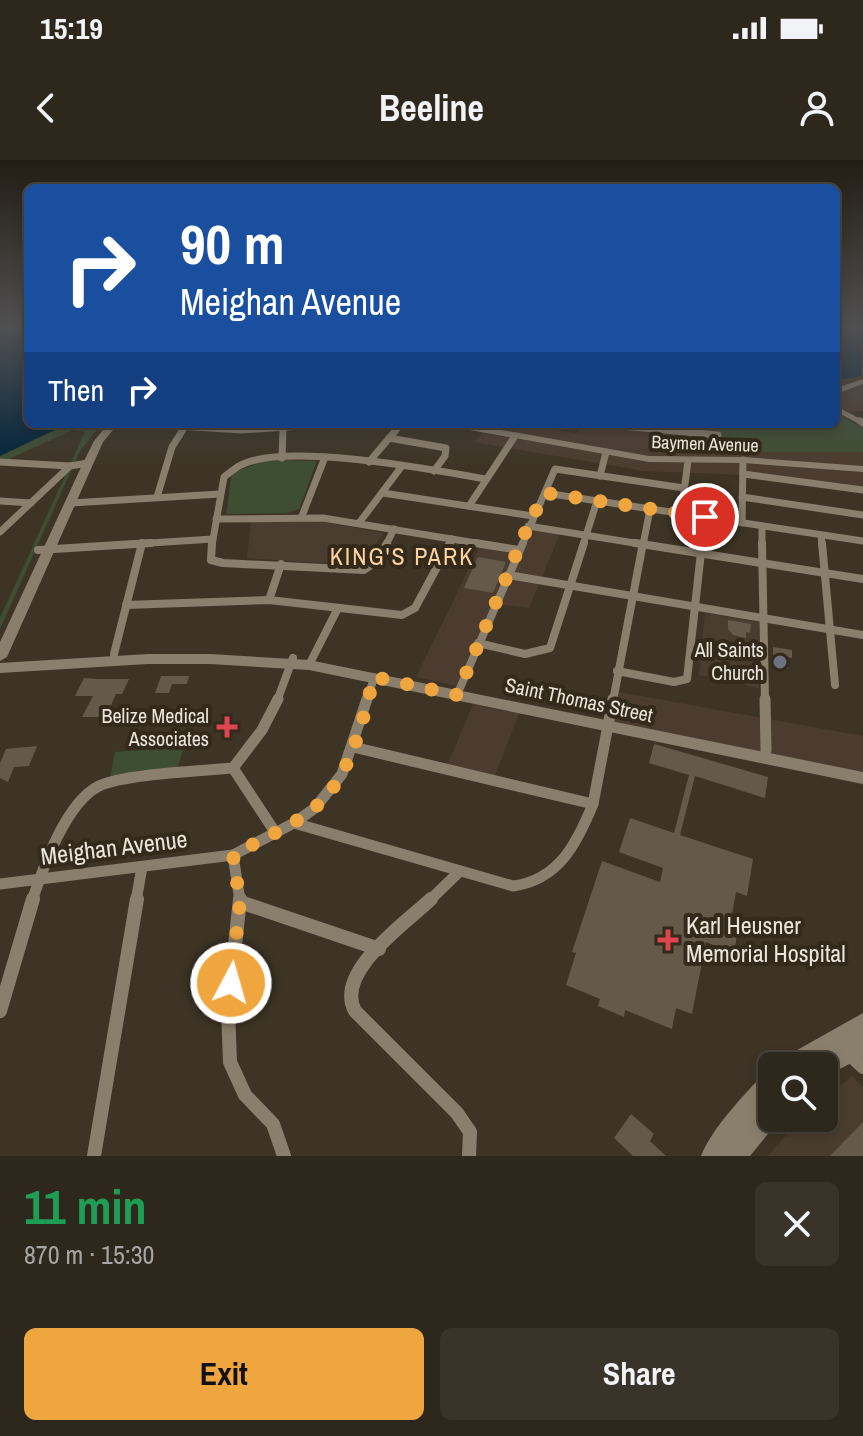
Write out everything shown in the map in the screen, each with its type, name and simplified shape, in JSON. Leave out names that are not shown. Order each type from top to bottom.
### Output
[{"type":"street","points":[[840,390],[863,381]]},
{"type":"street","points":[[840,411],[863,423]]},
{"type":"street","points":[[0,657],[80,464],[93,437],[101,428]]},
{"type":"street","points":[[0,532],[80,464],[110,428]]},
{"type":"street","points":[[157,497],[172,447],[184,428],[283,428],[282,458]]},
{"type":"street","points":[[369,462],[398,428]]},
{"type":"street","name":"Baymen Avenue","points":[[474,428],[606,452],[688,461],[743,460],[863,469]]},
{"type":"street","points":[[664,428],[718,435]]},
{"type":"street","points":[[469,506],[515,436]]},
{"type":"street","points":[[389,438],[446,448],[445,456],[434,471]]},
{"type":"street","points":[[600,476],[606,452]]},
{"type":"street","points":[[394,529],[377,561],[364,570],[216,562],[210,556],[224,477],[235,466],[282,458],[325,457],[486,479]]},
{"type":"street","points":[[302,516],[325,457]]},
{"type":"street","points":[[742,523],[743,460]]},
{"type":"street","points":[[681,514],[688,461]]},
{"type":"street","points":[[0,462],[80,464]]},
{"type":"street","points":[[0,636],[43,550],[71,503],[80,464]]},
{"type":"street","points":[[359,523],[402,466]]},
{"type":"street","points":[[458,691],[555,469],[684,488]]},
{"type":"street","points":[[743,474],[863,490]]},
{"type":"street","points":[[383,493],[533,516]]},
{"type":"street","points":[[545,493],[863,541]]},
{"type":"street","points":[[71,503],[220,494]]},
{"type":"street","points":[[742,497],[863,515]]},
{"type":"street","points":[[0,501],[31,503]]},
{"type":"street","points":[[478,643],[544,653],[550,648],[597,501]]},
{"type":"street","points":[[294,823],[513,886],[533,883],[565,860],[578,842],[593,804],[650,509]]},
{"type":"street","points":[[216,519],[302,516],[519,550]]},
{"type":"street","points":[[617,671],[674,682],[687,679],[705,517]]},
{"type":"street","points":[[528,526],[863,579]]},
{"type":"street","points":[[762,526],[766,750]]},
{"type":"street","points":[[821,535],[835,685]]},
{"type":"street","points":[[43,550],[213,539]]},
{"type":"street","points":[[126,605],[269,600],[407,614],[415,608],[452,539]]},
{"type":"street","points":[[114,654],[142,543]]},
{"type":"street","points":[[269,600],[281,564]]},
{"type":"street","points":[[508,575],[863,635]]},
{"type":"street","points":[[310,662],[338,608]]},
{"type":"street","name":"Saint Thomas Street","points":[[0,666],[114,654],[310,662],[863,778]]},
{"type":"street","name":"Saint Thomas Street","points":[[0,666],[150,656]]},
{"type":"street","points":[[0,1011],[45,862],[73,813],[91,790],[104,783],[233,768],[253,747],[271,717],[292,660]]},
{"type":"street","name":"Saint Thomas Street","points":[[310,662],[374,677],[458,691]]},
{"type":"street","name":"Meighan Avenue","points":[[0,884],[233,855],[294,823],[331,791],[353,747],[374,677]]},
{"type":"street","name":"Saint Thomas Street","points":[[607,722],[863,770]]},
{"type":"street","points":[[353,747],[593,804]]},
{"type":"street","points":[[233,768],[275,832]]},
{"type":"street","points":[[233,855],[240,902],[228,1010],[230,1062],[245,1095],[273,1124],[284,1156]]},
{"type":"street","points":[[94,1156],[142,867]]},
{"type":"street","points":[[459,872],[379,949],[353,976],[349,985],[350,1003],[457,1113],[470,1132],[469,1156]]},
{"type":"street","points":[[240,902],[379,949]]},
{"type":"street","points":[[815,1052],[863,1024]]},
{"type":"street","points":[[838,1061],[858,1055]]},
{"type":"street","points":[[713,1156],[758,1097]]},
{"type":"street","points":[[734,1156],[758,1128]]},
{"type":"shaded area","points":[[863,385],[863,411],[840,413],[840,393]]},
{"type":"shaded area","points":[[487,428],[511,434],[516,428],[577,433],[580,428],[719,428],[717,448],[763,452],[863,452],[863,490],[744,475],[644,471],[474,442]]},
{"type":"shaded area","points":[[251,521],[318,521],[384,533],[361,566],[247,558]]},
{"type":"shaded area","points":[[529,527],[561,531],[529,608],[496,604],[457,686],[416,677],[481,544],[516,548]]},
{"type":"shaded area","points":[[705,613],[759,622],[759,688],[699,675]]},
{"type":"shaded area","points":[[613,691],[863,736],[863,785],[606,731]]},
{"type":"shaded area","points":[[473,704],[519,713],[495,776],[446,768]]},
{"type":"shaded area","points":[[852,1076],[863,1087],[863,1156],[768,1156],[789,1132],[838,1132],[838,1088]]},
{"type":"green space","points":[[840,415],[863,428],[863,452],[763,452],[716,448],[718,428],[840,428]]},
{"type":"green space","points":[[59,428],[98,428],[80,451],[0,629],[0,618],[85,432],[73,430],[0,463],[0,456]]},
{"type":"green space","points":[[317,461],[299,509],[287,513],[226,514],[232,473],[261,462]]},
{"type":"green space","points":[[184,747],[175,775],[110,779],[115,752]]},
{"type":"water","points":[[0,373],[24,373],[24,428],[59,428],[0,456]]},
{"type":"water","points":[[840,373],[861,373],[840,379]]},
{"type":"building","points":[[478,557],[506,562],[493,593],[464,588]]},
{"type":"building","points":[[728,620],[751,624],[750,633],[746,632],[746,638],[733,635],[728,629]]},
{"type":"building","name":"All Saints Church","points":[[773,647],[792,650],[792,658],[787,657],[788,669],[773,666]]},
{"type":"building","points":[[161,676],[189,676],[187,684],[172,684],[169,693],[155,693]]},
{"type":"building","points":[[84,678],[129,679],[122,694],[116,694],[106,717],[82,717],[93,696],[75,696]]},
{"type":"building","name":"Karl Heusner Memorial Hospital","points":[[654,744],[768,777],[765,798],[695,776],[680,835],[753,859],[747,896],[736,892],[731,920],[739,923],[734,953],[706,942],[692,1014],[676,1008],[672,1029],[625,1010],[624,1017],[598,1006],[600,999],[566,985],[576,953],[572,952],[602,861],[660,882],[663,868],[619,852],[630,818],[674,833],[689,775],[649,763]]},
{"type":"building","points":[[37,746],[29,766],[14,767],[8,782],[0,778],[0,763],[6,749]]},
{"type":"building","points":[[631,1114],[654,1134],[650,1141],[666,1156],[633,1156],[614,1138]]},
{"type":"building","points":[[863,1122],[863,1156],[830,1156]]},
{"type":"place","name":"All Saints Church","points":[[780,662]]},
{"type":"place","name":"Belize Medical Associates","points":[[227,727]]},
{"type":"place","name":"Karl Heusner Memorial Hospital","points":[[668,940]]},
{"type":"district","name":"KING'S PARK","points":[[402,557]]},
{"type":"route","points":[[231,983],[240,902],[233,855],[294,823],[331,791],[353,747],[374,677],[457,695],[528,526],[545,493],[705,517]]}]
